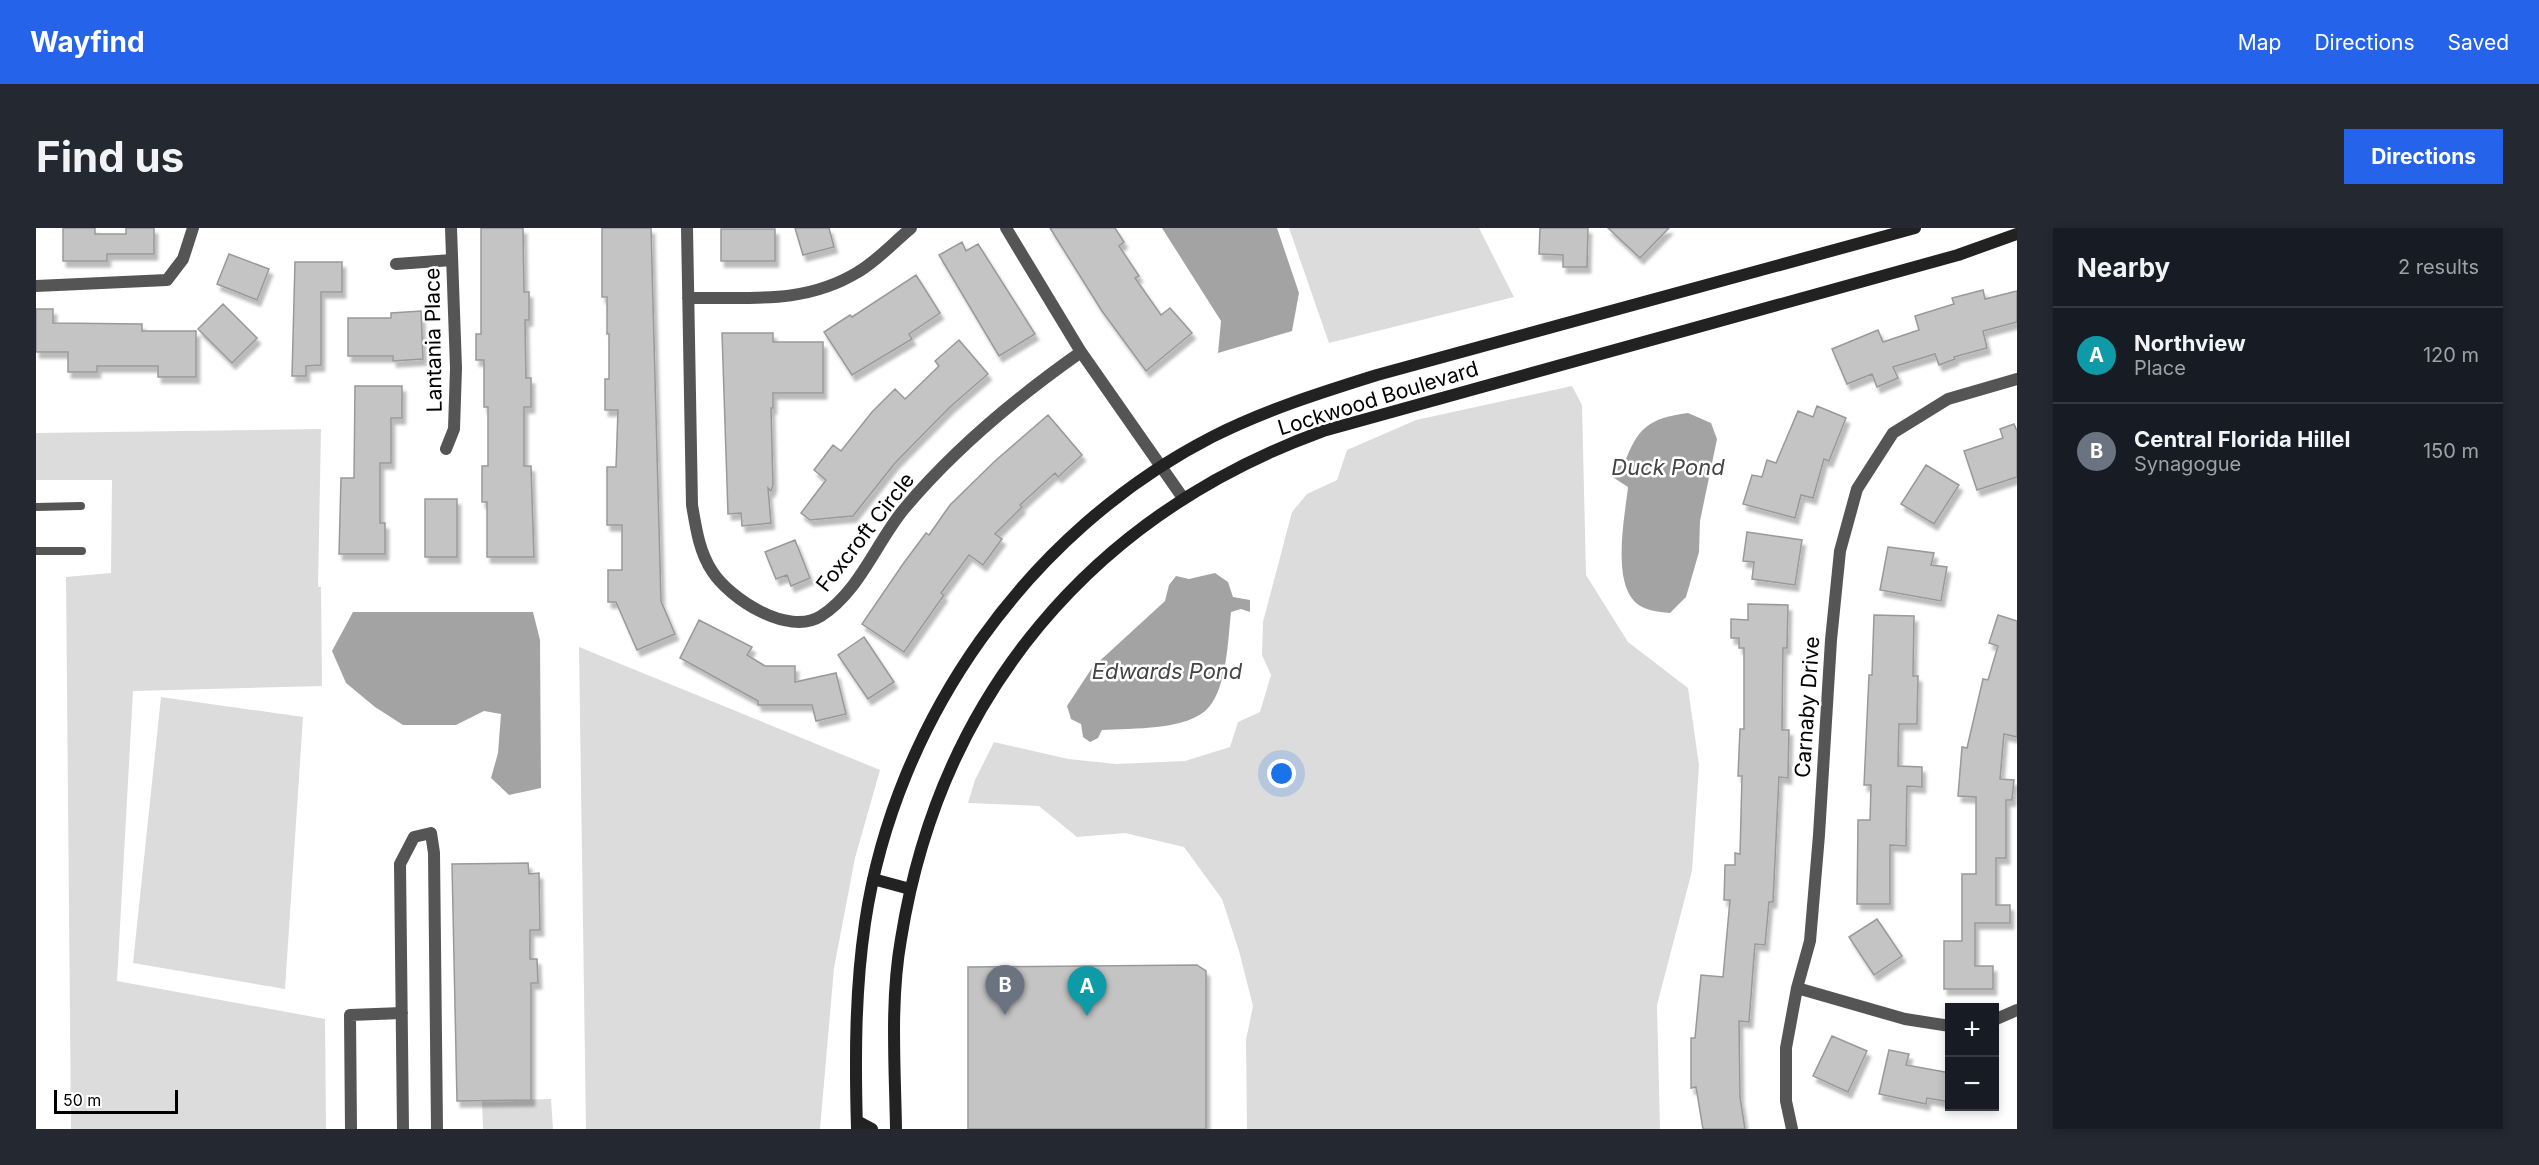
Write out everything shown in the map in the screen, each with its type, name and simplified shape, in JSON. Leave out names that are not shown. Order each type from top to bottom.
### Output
[{"type":"main road","name":"Lockwood Boulevard","points":[[857,1125],[859,975],[873,879],[888,824],[918,746],[958,673],[999,615],[1041,567],[1086,523],[1160,467],[1211,437],[1300,399],[1377,375],[1915,228]]},
{"type":"main road","name":"Lockwood Boulevard","points":[[896,1129],[894,1049],[900,940],[910,889],[932,813],[950,769],[993,689],[1022,647],[1085,575],[1119,544],[1183,498],[1231,470],[1277,448],[1323,431],[1947,258],[2017,234]]},
{"type":"main road","points":[[873,879],[910,889]]},
{"type":"main road","points":[[857,1125],[872,1129]]},
{"type":"street","points":[[36,286],[167,280],[183,258],[193,228]]},
{"type":"street","name":"Lantania Place","points":[[446,449],[454,429],[456,368],[451,228]]},
{"type":"street","name":"Foxcroft Circle","points":[[687,228],[692,505],[698,540],[712,571],[735,597],[768,615],[795,622],[819,618],[843,598],[904,510],[946,464],[1000,413],[1082,352]]},
{"type":"street","points":[[688,298],[794,297],[832,286],[861,271],[912,228]]},
{"type":"street","points":[[1006,228],[1082,352],[1183,498]]},
{"type":"street","points":[[396,264],[452,260]]},
{"type":"street","name":"Carnaby Drive","points":[[1792,1129],[1786,1101],[1786,1048],[1797,988],[1810,941],[1819,835],[1824,729],[1840,551],[1857,489],[1893,433],[1948,399],[2017,379]]},
{"type":"street","points":[[403,1129],[400,864],[414,837],[431,833],[434,853],[437,1129]]},
{"type":"street","points":[[1797,988],[1905,1019],[1945,1025]]},
{"type":"street","points":[[1999,1018],[2017,1010]]},
{"type":"street","points":[[351,1129],[350,1015],[402,1013]]},
{"type":"lane","points":[[36,507],[81,506]]},
{"type":"lane","points":[[36,551],[82,551]]},
{"type":"shaded area","points":[[1289,228],[1479,228],[1514,297],[1329,343]]},
{"type":"shaded area","points":[[1572,386],[1582,405],[1586,575],[1628,642],[1688,688],[1699,765],[1692,871],[1657,1005],[1660,1129],[1247,1129],[1246,1040],[1253,1006],[1239,951],[1222,899],[1184,847],[1125,833],[1077,837],[1039,806],[968,803],[975,780],[994,742],[1068,759],[1116,764],[1185,761],[1230,747],[1238,722],[1260,712],[1271,675],[1262,655],[1263,622],[1292,512],[1307,494],[1337,480],[1347,450],[1416,420]]},
{"type":"shaded area","points":[[321,429],[318,587],[321,587],[322,686],[133,691],[117,981],[325,1019],[326,1129],[71,1129],[66,577],[111,573],[112,480],[36,480],[36,433]]},
{"type":"shaded area","points":[[579,647],[880,770],[855,858],[834,968],[820,1129],[586,1129]]},
{"type":"shaded area","points":[[161,697],[303,717],[285,989],[133,963]]},
{"type":"shaded area","points":[[551,1099],[553,1129],[483,1129],[482,1101]]},
{"type":"water","points":[[1162,228],[1277,228],[1299,293],[1292,331],[1218,353],[1221,321]]},
{"type":"water","name":"Duck Pond","points":[[1688,413],[1711,423],[1717,439],[1700,521],[1699,552],[1686,597],[1670,613],[1661,612],[1638,605],[1628,592],[1624,579],[1622,547],[1628,487],[1611,476],[1611,467],[1624,465],[1634,442],[1646,427],[1663,418]]},
{"type":"water","name":"Edwards Pond","points":[[1215,573],[1228,582],[1233,597],[1250,600],[1250,612],[1241,609],[1231,612],[1223,675],[1220,687],[1209,707],[1200,715],[1174,724],[1102,730],[1098,738],[1090,742],[1083,737],[1081,724],[1071,719],[1067,706],[1092,668],[1165,601],[1169,585],[1176,576],[1189,579]]},
{"type":"water","points":[[353,612],[533,612],[540,640],[541,788],[509,795],[491,778],[498,753],[501,714],[484,711],[456,725],[403,725],[375,707],[346,683],[332,651]]},
{"type":"building","points":[[63,228],[95,228],[95,234],[126,234],[126,228],[154,228],[154,254],[107,254],[107,261],[63,261]]},
{"type":"building","points":[[481,228],[523,228],[524,292],[529,292],[529,320],[525,320],[526,378],[531,378],[531,407],[524,407],[524,466],[531,466],[534,557],[487,557],[487,502],[482,502],[482,466],[488,466],[488,407],[484,407],[484,360],[476,360],[476,334],[481,334]]},
{"type":"building","points":[[602,228],[651,228],[661,601],[675,634],[637,650],[616,602],[608,602],[608,570],[622,570],[622,525],[607,525],[607,467],[616,467],[618,410],[605,410],[605,379],[609,379],[609,334],[607,334],[607,297],[602,297]]},
{"type":"building","points":[[795,228],[829,228],[834,247],[803,255]]},
{"type":"building","points":[[1050,228],[1115,228],[1124,242],[1119,246],[1139,276],[1135,278],[1161,315],[1170,308],[1192,333],[1146,371],[1102,311]]},
{"type":"building","points":[[1540,228],[1588,228],[1587,267],[1563,267],[1563,255],[1539,254]]},
{"type":"building","points":[[1608,228],[1669,228],[1640,258]]},
{"type":"building","points":[[721,229],[775,229],[775,261],[721,261]]},
{"type":"building","points":[[962,242],[966,251],[978,244],[1035,334],[999,356],[939,255]]},
{"type":"building","points":[[229,254],[269,269],[257,300],[217,284]]},
{"type":"building","points":[[295,262],[342,262],[342,292],[321,292],[321,365],[306,366],[306,376],[292,376]]},
{"type":"building","points":[[916,275],[940,313],[909,334],[912,339],[852,375],[824,332],[850,315],[852,317]]},
{"type":"building","points":[[1983,290],[1985,299],[2017,291],[2017,322],[1983,331],[1987,348],[1954,357],[1955,359],[1939,365],[1935,354],[1893,367],[1898,378],[1877,387],[1872,374],[1847,384],[1832,349],[1878,330],[1883,342],[1919,330],[1915,316],[1954,304],[1952,298]]},
{"type":"building","points":[[223,304],[257,338],[232,363],[198,329]]},
{"type":"building","points":[[36,309],[53,309],[53,323],[142,324],[142,331],[196,331],[196,377],[158,377],[158,366],[97,366],[97,372],[68,372],[68,352],[36,352]]},
{"type":"building","points":[[421,311],[423,359],[393,361],[393,356],[348,356],[348,318],[391,318],[391,313]]},
{"type":"building","points":[[722,333],[773,333],[773,342],[823,342],[823,393],[773,393],[773,408],[771,408],[773,485],[771,491],[768,488],[771,523],[742,526],[741,513],[728,514]]},
{"type":"building","points":[[959,340],[988,374],[950,407],[895,463],[853,516],[810,520],[801,513],[826,480],[814,470],[833,445],[841,451],[872,412],[895,389],[905,399],[939,366],[935,361]]},
{"type":"building","points":[[355,386],[402,386],[402,418],[391,418],[391,463],[380,463],[380,523],[385,523],[385,554],[339,554],[341,478],[354,478]]},
{"type":"building","points":[[1817,406],[1846,418],[1829,461],[1824,459],[1813,498],[1801,495],[1795,518],[1743,504],[1752,475],[1762,477],[1767,460],[1776,463],[1798,411],[1813,417]]},
{"type":"building","points":[[1048,415],[1082,455],[1058,477],[1055,473],[1020,505],[1022,507],[995,534],[1002,539],[983,565],[969,555],[941,593],[944,595],[904,652],[862,624],[903,564],[926,533],[929,535],[950,505],[995,461]]},
{"type":"building","points":[[2014,424],[2017,431],[2017,477],[1977,490],[1964,451],[2003,438],[2000,429]]},
{"type":"building","points":[[1926,465],[1959,485],[1934,524],[1901,504]]},
{"type":"building","points":[[425,499],[457,499],[457,557],[425,557]]},
{"type":"building","points":[[1747,532],[1802,540],[1795,585],[1752,579],[1754,562],[1743,561]]},
{"type":"building","points":[[795,540],[810,578],[791,586],[787,575],[776,579],[765,552]]},
{"type":"building","points":[[1888,547],[1934,553],[1931,565],[1947,567],[1941,601],[1880,590]]},
{"type":"building","points":[[1748,604],[1788,605],[1787,648],[1783,648],[1782,730],[1789,730],[1788,778],[1779,777],[1773,902],[1769,902],[1765,945],[1755,944],[1749,1022],[1739,1021],[1740,1097],[1745,1129],[1703,1129],[1696,1087],[1691,1088],[1691,1038],[1695,1038],[1701,975],[1723,977],[1730,900],[1724,900],[1725,865],[1735,865],[1735,853],[1740,854],[1742,776],[1738,776],[1740,729],[1744,729],[1744,648],[1739,648],[1739,638],[1731,638],[1731,619],[1748,620]]},
{"type":"building","points":[[1874,615],[1914,616],[1913,676],[1918,676],[1917,724],[1899,724],[1898,766],[1922,767],[1922,787],[1907,786],[1906,846],[1890,845],[1890,904],[1857,904],[1858,820],[1870,820],[1871,785],[1864,785]]},
{"type":"building","points":[[1998,615],[2017,621],[2017,737],[2004,734],[2000,779],[2014,780],[2012,800],[2006,800],[2006,858],[1996,858],[1996,905],[2010,905],[2010,923],[1975,923],[1975,966],[1993,966],[1993,989],[1944,989],[1944,941],[1962,941],[1962,874],[1976,874],[1976,797],[1958,796],[1962,747],[1967,748],[1983,679],[1988,680],[1998,646],[1989,643]]},
{"type":"building","points":[[699,620],[752,647],[747,655],[765,666],[795,666],[795,682],[836,673],[846,714],[816,721],[812,705],[758,705],[758,701],[680,658]]},
{"type":"building","points":[[864,637],[894,682],[868,699],[838,655]]},
{"type":"building","points":[[528,863],[529,874],[539,873],[540,930],[530,930],[530,959],[537,959],[538,983],[531,983],[531,1100],[457,1101],[452,864]]},
{"type":"building","points":[[1877,919],[1902,956],[1874,975],[1849,937]]},
{"type":"building","points":[[1197,965],[1206,971],[1206,1129],[968,1129],[968,967]]},
{"type":"building","points":[[1832,1036],[1867,1051],[1848,1092],[1813,1076]]},
{"type":"building","points":[[1889,1050],[1909,1054],[1906,1065],[1945,1072],[1945,1101],[1927,1098],[1926,1104],[1879,1094]]},
{"type":"place","name":"Central Florida Hillel","points":[[1005,1015]]},
{"type":"place","name":"Northview","points":[[1087,1016]]}]
